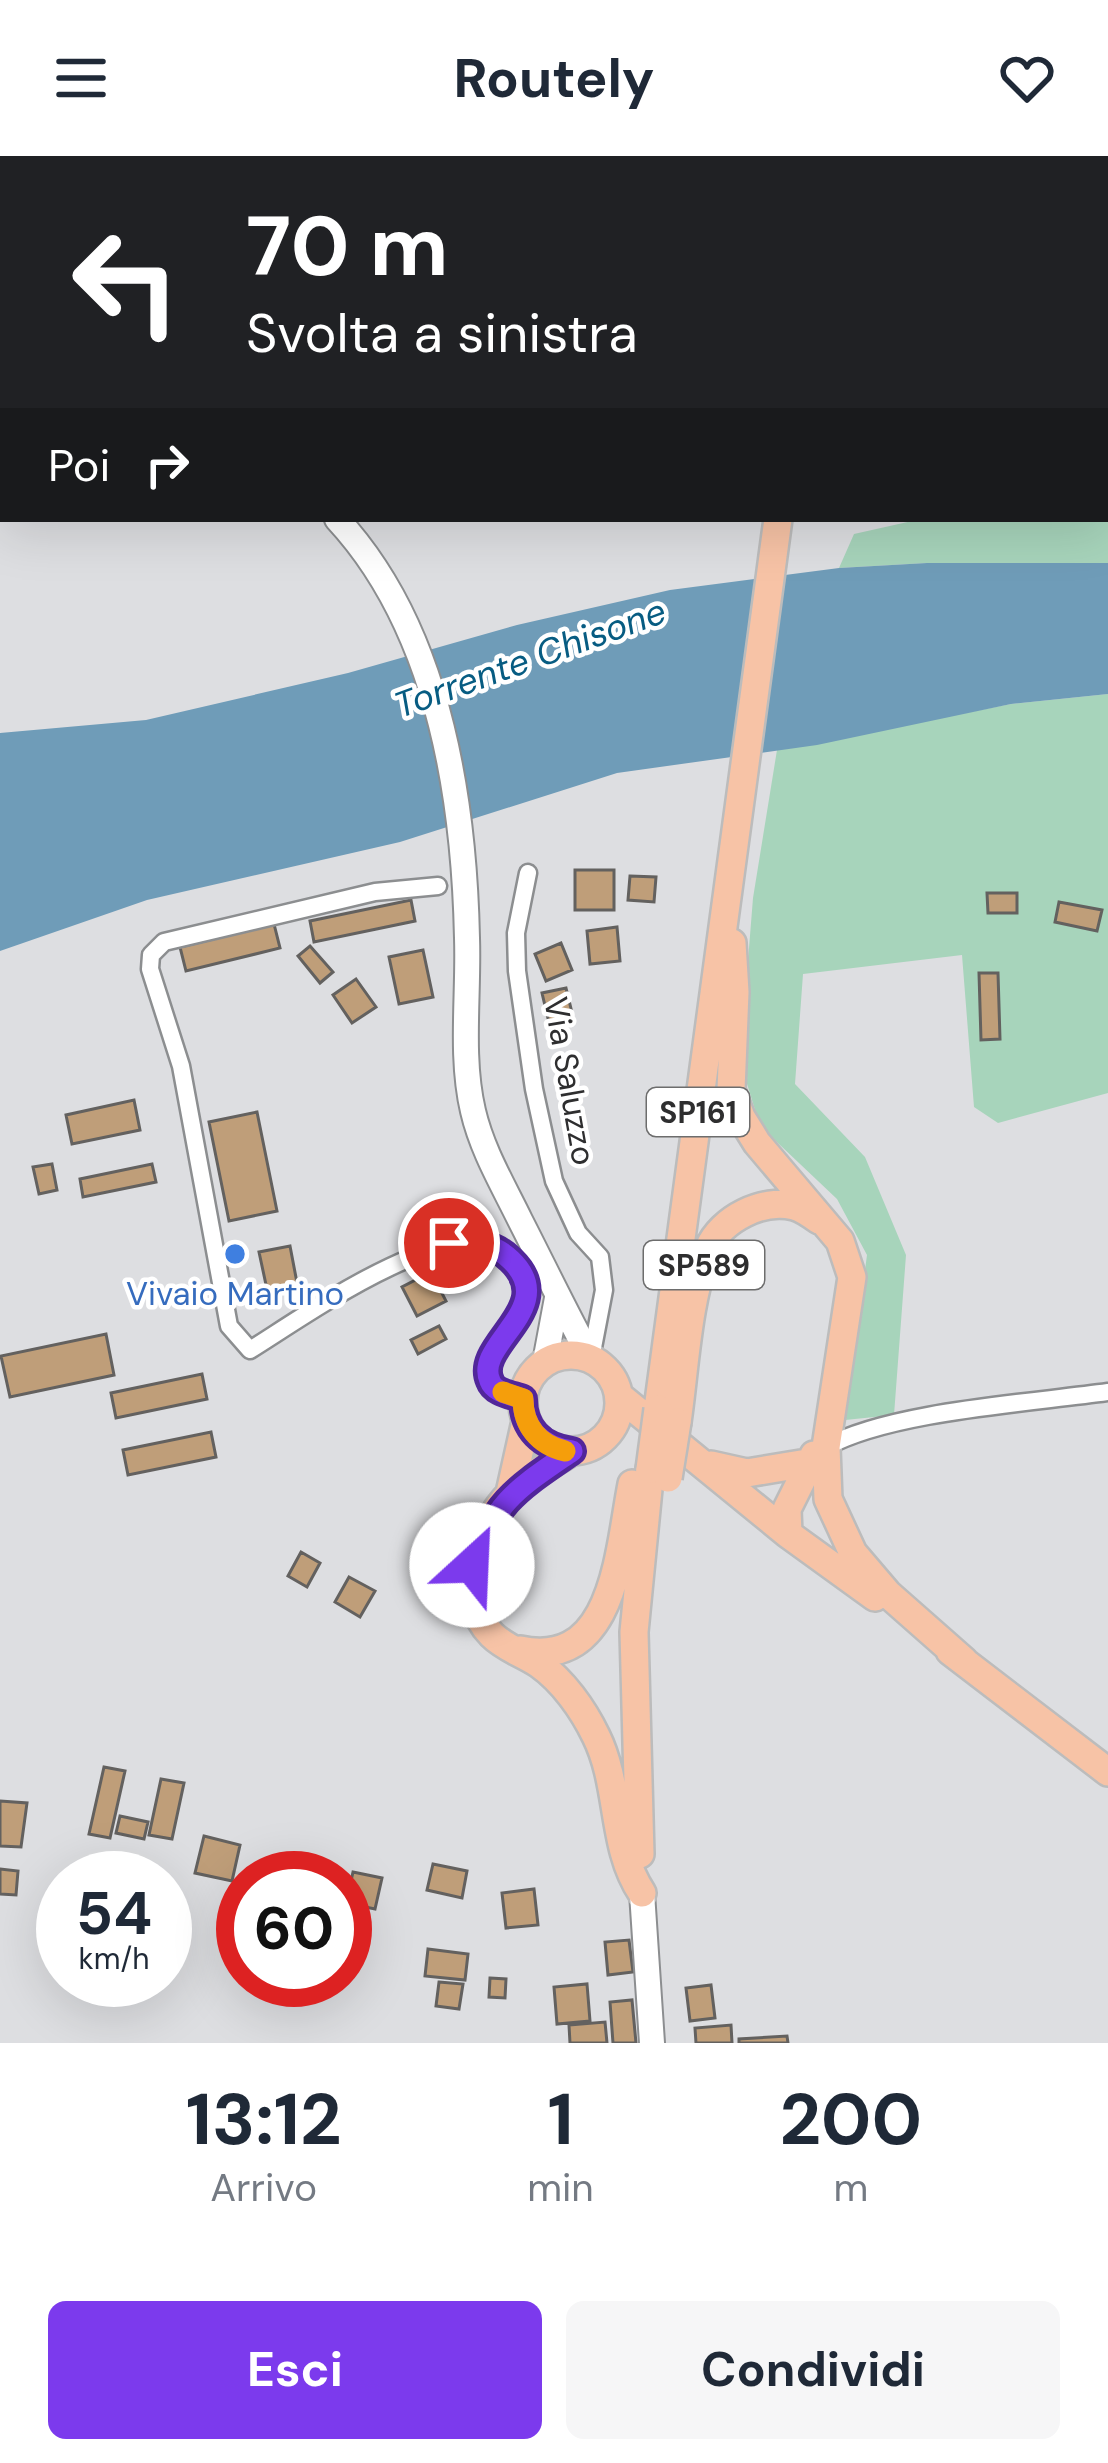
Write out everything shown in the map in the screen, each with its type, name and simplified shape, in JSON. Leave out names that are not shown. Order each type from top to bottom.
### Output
[{"type":"main road","points":[[339,522],[370,559],[402,615],[436,710],[452,780],[465,869],[472,1108],[485,1149],[591,1359]]},
{"type":"main road","name":"SP161","points":[[652,2043],[634,1633],[653,1413],[667,1342],[778,522]]},
{"type":"main road","points":[[729,882],[735,992],[731,1090],[758,1143],[840,1241],[852,1277],[817,1455],[787,1509],[788,1534]]},
{"type":"main road","name":"SP589","points":[[602,1440],[613,1428],[653,1413],[710,1244],[746,1212],[770,1205],[795,1206],[829,1225]]},
{"type":"main road","points":[[545,1363],[557,1298]]},
{"type":"main road","points":[[510,1493],[526,1384],[545,1363],[576,1354],[591,1359],[788,1534],[1108,1772]]},
{"type":"main road","points":[[525,1410],[544,1443],[572,1451]]},
{"type":"main road","points":[[642,1893],[627,1871],[609,1773],[597,1737],[572,1696],[542,1666],[490,1633],[475,1605],[472,1565],[485,1530],[510,1493],[572,1451],[653,1413]]},
{"type":"main road","points":[[708,1464],[747,1474],[817,1455]]},
{"type":"main road","points":[[817,1455],[828,1498],[853,1552],[888,1594],[964,1661]]},
{"type":"main road","points":[[510,1648],[540,1654],[569,1648],[595,1627],[651,1470]]},
{"type":"main road","points":[[788,1534],[819,1515],[828,1498]]},
{"type":"street","name":"Via Saluzzo","points":[[528,873],[516,932],[517,971],[534,1089],[554,1181],[578,1233],[600,1258],[604,1290],[591,1359]]},
{"type":"street","points":[[438,886],[375,892],[164,942],[151,955],[150,969],[181,1066],[229,1326],[250,1350],[409,1258],[471,1240],[499,1249],[518,1266],[526,1288],[525,1304],[488,1366],[490,1382],[525,1410]]},
{"type":"street","points":[[817,1455],[843,1438],[896,1423],[1108,1392]]},
{"type":"green space","points":[[908,522],[1108,522],[1108,563],[839,568],[854,534]]},
{"type":"green space","points":[[1108,694],[1108,1093],[998,1123],[974,1107],[962,955],[803,974],[795,1084],[865,1157],[906,1255],[894,1415],[845,1420],[867,1255],[837,1199],[760,1126],[740,1061],[753,898],[777,750],[1011,704]]},
{"type":"water","name":"Torrente Chisone","points":[[1108,563],[1108,694],[1011,704],[817,745],[617,773],[400,842],[147,900],[0,951],[0,733],[146,720],[670,590],[839,568]]},
{"type":"building","points":[[575,870],[614,870],[614,910],[575,910]]},
{"type":"building","points":[[630,876],[656,877],[654,902],[628,900]]},
{"type":"building","points":[[987,893],[1017,893],[1017,913],[988,913]]},
{"type":"building","points":[[411,900],[415,921],[314,942],[310,921]]},
{"type":"building","points":[[1059,902],[1102,910],[1097,931],[1055,922]]},
{"type":"building","points":[[274,924],[280,948],[186,971],[180,947]]},
{"type":"building","points":[[617,927],[620,961],[590,964],[587,931]]},
{"type":"building","points":[[561,943],[572,970],[546,981],[535,954]]},
{"type":"building","points":[[310,946],[333,972],[320,983],[298,956]]},
{"type":"building","points":[[423,950],[433,997],[399,1004],[389,957]]},
{"type":"building","points":[[979,973],[998,973],[1000,1039],[981,1040]]},
{"type":"building","points":[[356,979],[376,1007],[352,1023],[333,995]]},
{"type":"building","points":[[566,988],[574,1021],[550,1027],[542,993]]},
{"type":"building","points":[[134,1100],[140,1130],[72,1144],[66,1115]]},
{"type":"building","points":[[257,1112],[277,1211],[229,1221],[209,1122]]},
{"type":"building","points":[[52,1164],[57,1190],[39,1194],[33,1167]]},
{"type":"building","points":[[152,1164],[156,1182],[83,1197],[80,1179]]},
{"type":"building","points":[[290,1246],[298,1288],[268,1294],[259,1252]]},
{"type":"building","points":[[431,1272],[446,1301],[417,1316],[402,1287]]},
{"type":"building","points":[[439,1326],[446,1339],[418,1354],[411,1340]]},
{"type":"building","points":[[106,1334],[114,1375],[10,1397],[1,1356]]},
{"type":"building","points":[[202,1374],[207,1399],[116,1418],[111,1393]]},
{"type":"building","points":[[211,1432],[216,1457],[128,1475],[123,1450]]},
{"type":"building","points":[[301,1552],[320,1563],[307,1587],[288,1576]]},
{"type":"building","points":[[349,1577],[375,1591],[360,1617],[335,1602]]},
{"type":"building","points":[[104,1767],[125,1771],[110,1838],[89,1834]]},
{"type":"building","points":[[161,1779],[184,1783],[172,1839],[149,1835]]},
{"type":"building","points":[[0,1801],[27,1803],[21,1847],[0,1846]]},
{"type":"building","points":[[120,1816],[148,1822],[144,1839],[116,1833]]},
{"type":"building","points":[[204,1836],[240,1845],[239,1851],[216,1851],[216,1878],[195,1873]]},
{"type":"building","points":[[433,1864],[467,1871],[462,1898],[427,1890]]},
{"type":"building","points":[[0,1869],[18,1871],[16,1895],[0,1894]]},
{"type":"building","points":[[372,1876],[382,1878],[372,1908]]},
{"type":"building","points":[[534,1889],[538,1925],[506,1928],[502,1893]]},
{"type":"building","points":[[629,1940],[633,1972],[608,1975],[605,1942]]},
{"type":"building","points":[[428,1949],[468,1954],[465,1980],[425,1976]]},
{"type":"building","points":[[490,1978],[506,1979],[505,1998],[489,1997]]},
{"type":"building","points":[[439,1982],[463,1984],[459,2009],[436,2006]]},
{"type":"building","points":[[587,1984],[590,2021],[557,2024],[554,1987]]},
{"type":"building","points":[[711,1985],[715,2018],[690,2021],[686,1988]]},
{"type":"building","points":[[632,2000],[636,2043],[613,2043],[610,2002]]},
{"type":"building","points":[[605,2022],[607,2043],[570,2043],[569,2025]]},
{"type":"building","points":[[731,2025],[732,2043],[696,2043],[695,2028]]},
{"type":"building","points":[[787,2036],[788,2043],[739,2043],[739,2039]]},
{"type":"slow traffic","points":[[503,1392],[523,1399],[533,1433],[565,1451]]},
{"type":"place","name":"Vivaio Martino","points":[[235,1254]]},
{"type":"route","points":[[449,1243],[471,1240],[499,1249],[518,1266],[526,1288],[525,1304],[488,1366],[490,1382],[523,1399],[526,1421],[544,1443],[572,1451],[510,1493],[485,1530],[472,1565]]}]
